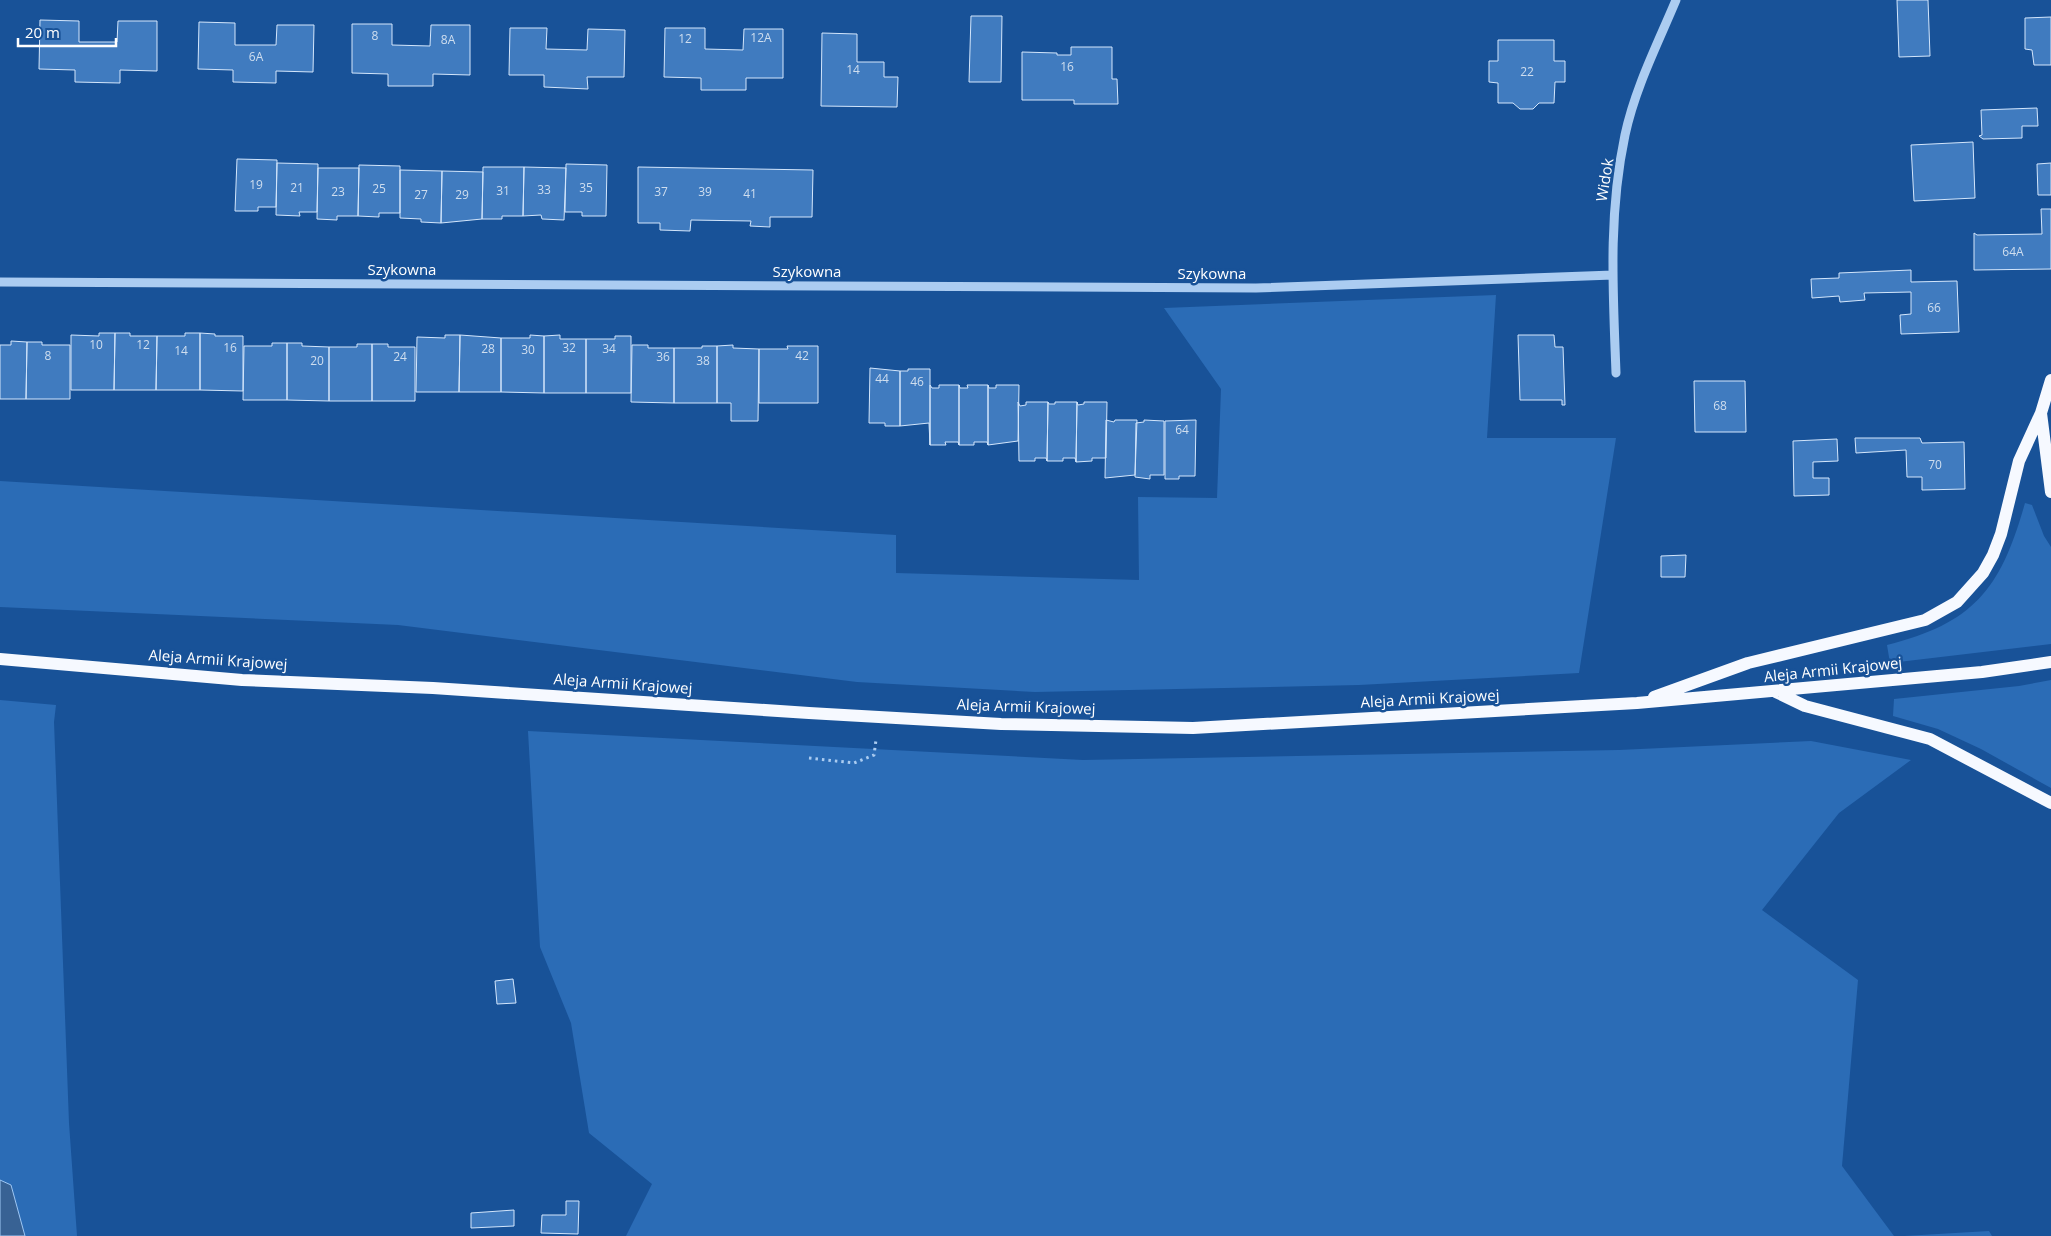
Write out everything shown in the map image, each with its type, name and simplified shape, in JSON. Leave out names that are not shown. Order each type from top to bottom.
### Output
[{"type":"main road","points":[[1637,704],[1748,663],[1925,620],[1957,602],[1983,573],[1994,555],[2019,461],[2041,413],[2051,380]]},
{"type":"main road","points":[[2041,413],[2051,492]]},
{"type":"main road","name":"Aleja Armii Krajowej","points":[[0,659],[242,680],[433,688],[1001,724],[1193,728],[1637,704],[1982,672],[2051,662]]},
{"type":"main road","points":[[1776,692],[1805,706],[1930,739],[2051,803]]},
{"type":"street","name":"Widok","points":[[1616,373],[1613,218],[1626,134],[1646,70],[1676,0]]},
{"type":"street","name":"Szykowna","points":[[0,282],[1256,288],[1613,275]]},
{"type":"path","points":[[809,758],[854,763],[874,754],[880,717]]},
{"type":"shaded area","points":[[1496,295],[1487,438],[1616,438],[1579,673],[1359,685],[1035,692],[857,682],[398,625],[0,607],[0,481],[896,535],[896,573],[1139,580],[1138,497],[1217,498],[1221,389],[1164,308]]},
{"type":"shaded area","points":[[2025,503],[2032,505],[2044,536],[2051,547],[2051,644],[1890,663],[1887,645],[1917,636],[1942,625],[1963,613],[1980,598],[2006,558]]},
{"type":"shaded area","points":[[2051,680],[2051,788],[1981,749],[1938,729],[1893,716],[1894,699],[2019,686]]},
{"type":"shaded area","points":[[0,700],[56,705],[54,722],[69,1123],[77,1236],[0,1236]]},
{"type":"shaded area","points":[[528,731],[1083,760],[1619,750],[1811,741],[1911,760],[1839,813],[1762,910],[1858,980],[1842,1166],[1894,1236],[626,1236],[652,1184],[589,1133],[571,1023],[540,947]]},
{"type":"shaded area","points":[[0,1180],[11,1185],[25,1236],[0,1236]]},
{"type":"shaded area","points":[[1989,1231],[1992,1236],[1904,1236]]},
{"type":"building","points":[[1897,0],[1928,0],[1930,56],[1899,57]]},
{"type":"building","points":[[971,16],[1002,16],[1001,82],[969,82]]},
{"type":"building","points":[[2051,17],[2051,65],[2034,65],[2032,50],[2025,49],[2025,18]]},
{"type":"building","points":[[40,20],[79,21],[79,42],[117,42],[118,21],[157,21],[157,71],[120,70],[120,83],[75,82],[75,70],[39,69]]},
{"type":"building","points":[[199,22],[235,23],[235,45],[276,45],[277,25],[314,25],[313,72],[276,71],[276,83],[233,82],[233,70],[198,69]]},
{"type":"building","points":[[352,24],[392,24],[392,45],[430,46],[431,25],[470,25],[470,75],[433,74],[433,86],[388,86],[388,74],[352,73]]},
{"type":"building","points":[[510,28],[547,28],[546,49],[587,50],[588,29],[625,30],[624,77],[587,77],[588,89],[544,87],[544,75],[509,75]]},
{"type":"building","points":[[665,28],[705,28],[705,49],[743,50],[744,29],[783,29],[783,78],[746,78],[746,90],[701,90],[701,78],[664,77]]},
{"type":"building","points":[[822,33],[857,34],[857,62],[884,62],[884,77],[898,77],[897,107],[821,106]]},
{"type":"building","points":[[1498,40],[1554,40],[1554,61],[1565,61],[1565,82],[1555,82],[1554,103],[1539,103],[1533,109],[1520,109],[1513,103],[1498,103],[1498,83],[1489,82],[1489,61],[1498,61]]},
{"type":"building","points":[[1071,47],[1112,47],[1112,79],[1117,79],[1118,104],[1074,104],[1074,100],[1022,100],[1022,52],[1071,55]]},
{"type":"building","points":[[2037,108],[2038,126],[2022,126],[2022,138],[1983,139],[1979,136],[1982,135],[1981,110]]},
{"type":"building","points":[[1973,142],[1975,198],[1914,201],[1911,145]]},
{"type":"building","points":[[237,159],[277,160],[276,207],[258,207],[258,211],[235,211]]},
{"type":"building","points":[[277,163],[318,164],[317,212],[299,212],[300,216],[276,215]]},
{"type":"building","points":[[2051,163],[2051,195],[2038,195],[2037,164]]},
{"type":"building","points":[[566,164],[607,165],[606,216],[582,216],[582,212],[565,212]]},
{"type":"building","points":[[359,165],[400,166],[400,213],[379,213],[379,217],[358,216]]},
{"type":"building","points":[[483,167],[524,167],[523,216],[502,216],[502,219],[482,219]]},
{"type":"building","points":[[524,167],[566,168],[564,220],[542,219],[541,215],[523,216]]},
{"type":"building","points":[[638,167],[813,170],[812,217],[770,217],[770,227],[750,226],[751,221],[691,220],[690,231],[660,230],[660,223],[638,223]]},
{"type":"building","points":[[318,168],[359,168],[358,216],[337,216],[337,220],[317,219]]},
{"type":"building","points":[[400,170],[442,171],[441,223],[421,222],[421,219],[400,218]]},
{"type":"building","points":[[442,171],[483,172],[482,219],[441,223]]},
{"type":"building","points":[[2041,209],[2051,209],[2051,269],[1974,270],[1974,233],[1977,235],[2042,234]]},
{"type":"building","points":[[1911,270],[1911,282],[1957,281],[1959,332],[1901,334],[1900,315],[1911,314],[1911,292],[1864,293],[1865,300],[1840,302],[1839,296],[1812,298],[1811,279],[1839,278],[1839,273]]},
{"type":"building","points":[[99,333],[115,333],[114,390],[71,390],[71,335],[99,336]]},
{"type":"building","points":[[115,333],[130,333],[130,336],[157,336],[156,390],[114,390]]},
{"type":"building","points":[[185,333],[200,333],[200,390],[156,390],[157,336],[185,336]]},
{"type":"building","points":[[200,333],[215,334],[215,336],[243,336],[243,391],[200,390]]},
{"type":"building","points":[[445,335],[460,335],[459,392],[416,392],[417,337],[445,338]]},
{"type":"building","points":[[460,335],[501,338],[501,392],[459,392]]},
{"type":"building","points":[[530,335],[544,336],[544,393],[501,392],[501,338],[530,338]]},
{"type":"building","points":[[560,335],[560,339],[586,339],[586,393],[544,393],[544,336]]},
{"type":"building","points":[[1518,335],[1554,335],[1555,347],[1563,347],[1565,405],[1562,405],[1562,400],[1520,400]]},
{"type":"building","points":[[615,336],[631,336],[631,393],[586,393],[586,339],[615,339]]},
{"type":"building","points":[[11,341],[27,342],[26,399],[0,399],[0,345],[11,345]]},
{"type":"building","points":[[27,342],[42,342],[42,345],[70,345],[70,399],[26,399]]},
{"type":"building","points":[[272,343],[287,343],[287,400],[243,400],[244,346],[272,346]]},
{"type":"building","points":[[287,343],[302,343],[302,346],[329,347],[329,401],[287,400]]},
{"type":"building","points":[[357,344],[372,344],[372,401],[329,401],[329,347],[357,347]]},
{"type":"building","points":[[372,344],[388,344],[388,347],[415,347],[415,401],[372,401]]},
{"type":"building","points":[[632,345],[648,345],[648,348],[674,348],[674,403],[631,402]]},
{"type":"building","points":[[733,345],[733,348],[759,349],[758,421],[731,421],[731,403],[717,403],[717,346]]},
{"type":"building","points":[[702,346],[717,346],[717,403],[674,403],[674,348],[702,348]]},
{"type":"building","points":[[787,346],[818,346],[818,403],[759,403],[759,349],[788,349]]},
{"type":"building","points":[[870,368],[900,371],[900,426],[885,426],[885,423],[869,423]]},
{"type":"building","points":[[908,369],[930,369],[930,445],[929,423],[900,426],[900,371],[908,371]]},
{"type":"building","points":[[1694,381],[1745,381],[1746,432],[1695,432]]},
{"type":"building","points":[[930,385],[932,388],[939,388],[939,385],[959,385],[959,445],[958,442],[945,442],[946,445],[930,445]]},
{"type":"building","points":[[959,385],[960,388],[968,388],[967,385],[988,385],[988,445],[987,442],[974,442],[974,445],[959,445]]},
{"type":"building","points":[[988,385],[989,388],[996,388],[996,385],[1019,385],[1018,441],[988,445]]},
{"type":"building","points":[[1018,402],[1020,406],[1026,405],[1026,402],[1048,402],[1047,461],[1046,458],[1035,458],[1035,461],[1019,461]]},
{"type":"building","points":[[1048,402],[1049,404],[1055,404],[1055,402],[1077,402],[1076,462],[1075,458],[1063,458],[1063,461],[1047,461]]},
{"type":"building","points":[[1077,402],[1078,405],[1084,404],[1084,402],[1107,402],[1106,458],[1092,458],[1092,461],[1076,462]]},
{"type":"building","points":[[1106,420],[1114,422],[1115,420],[1137,420],[1135,475],[1105,478]]},
{"type":"building","points":[[1144,420],[1164,421],[1164,475],[1150,475],[1150,479],[1135,477],[1136,423],[1144,422]]},
{"type":"building","points":[[1196,420],[1195,476],[1179,476],[1179,479],[1165,479],[1165,421]]},
{"type":"building","points":[[1855,438],[1920,438],[1922,443],[1964,442],[1965,489],[1922,490],[1922,477],[1907,477],[1906,450],[1856,453]]},
{"type":"building","points":[[1837,439],[1838,461],[1813,462],[1813,478],[1829,478],[1829,495],[1794,496],[1793,441]]},
{"type":"building","points":[[1686,555],[1685,577],[1661,577],[1661,556]]},
{"type":"building","points":[[513,979],[516,1003],[497,1004],[495,981]]},
{"type":"building","points":[[566,1201],[579,1201],[578,1234],[541,1233],[542,1215],[566,1215]]},
{"type":"building","points":[[514,1210],[514,1226],[471,1228],[471,1213]]}]
